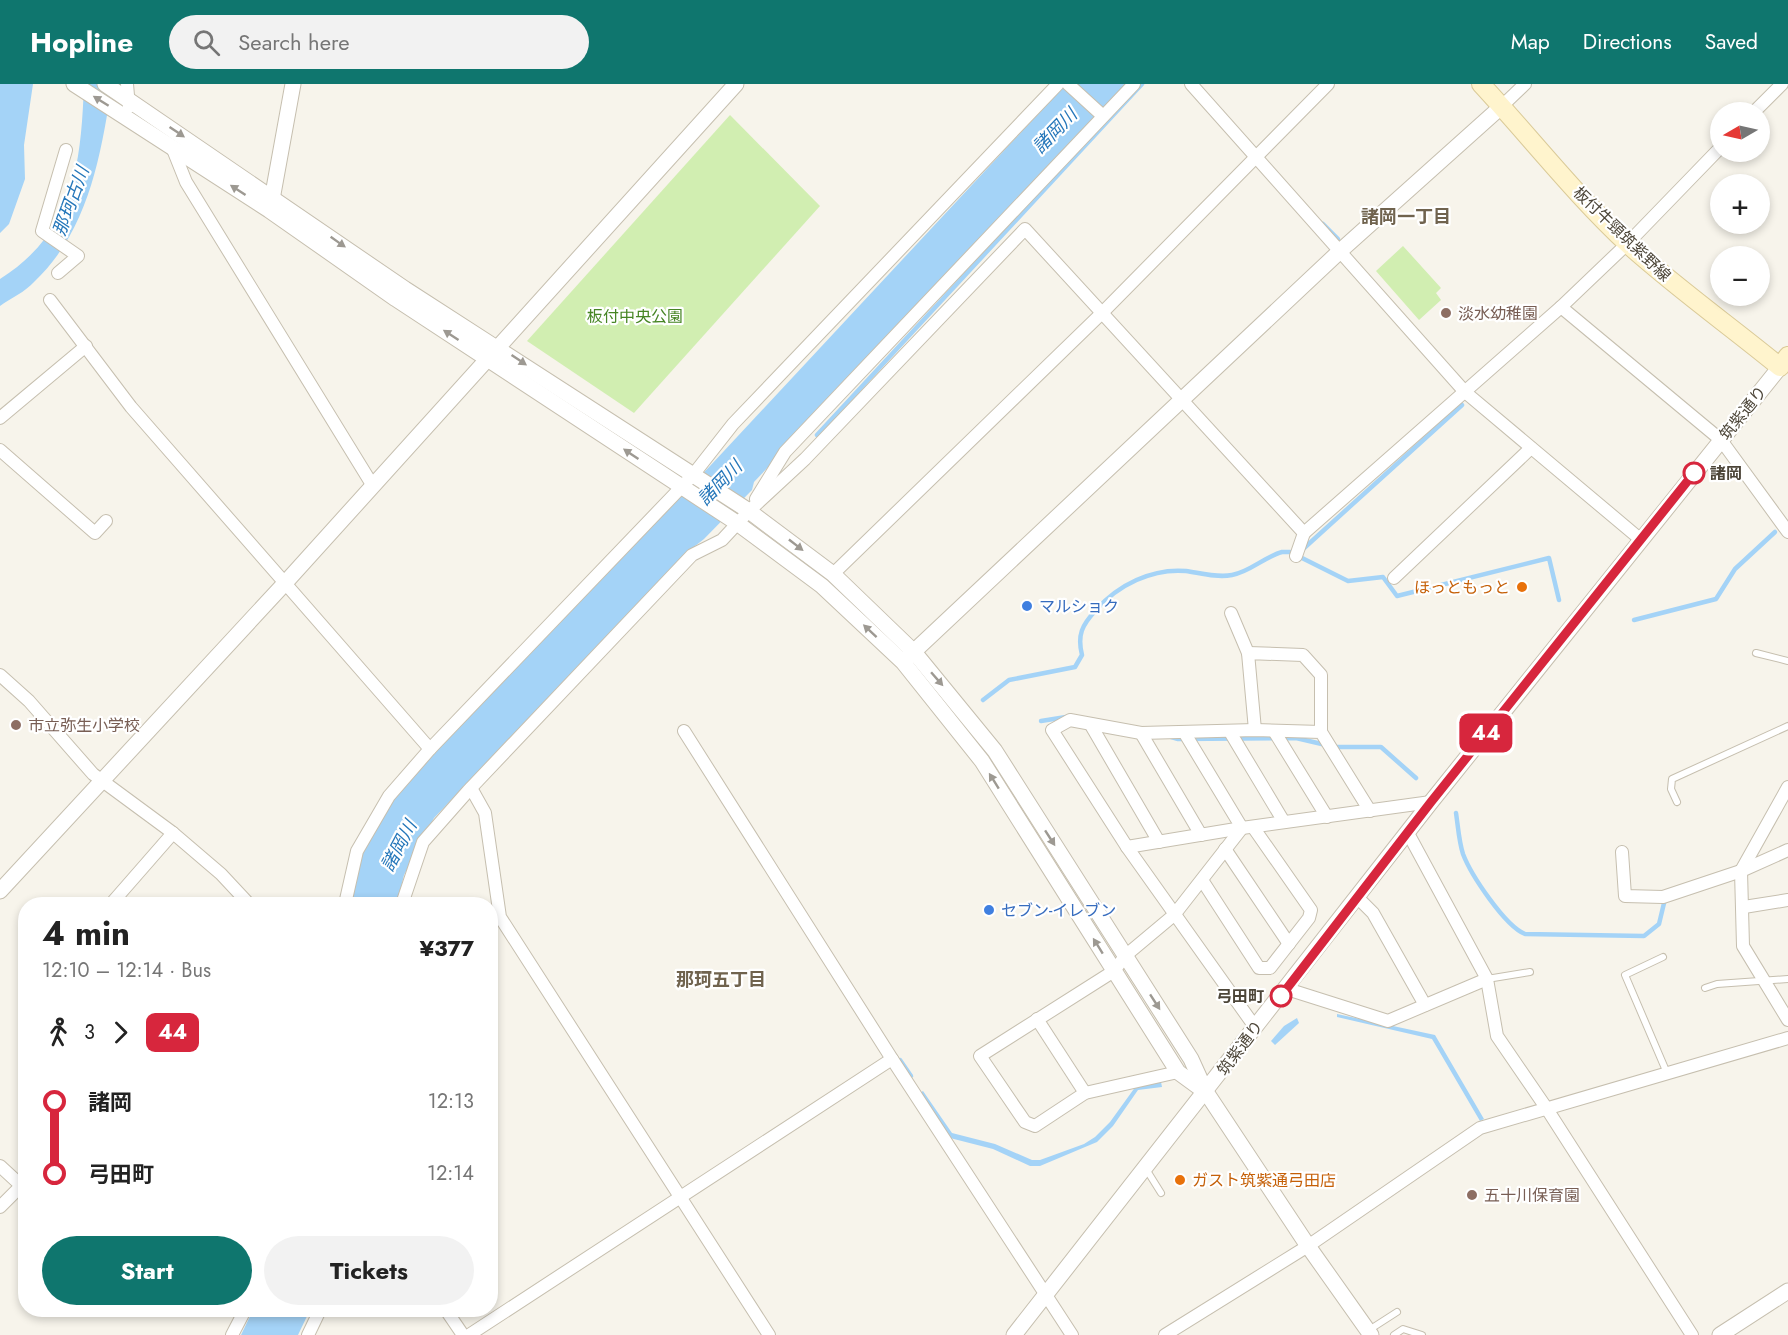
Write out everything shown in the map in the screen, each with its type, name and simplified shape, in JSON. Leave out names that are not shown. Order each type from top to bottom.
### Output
[{"type":"main road","name":"板付牛頸筑紫野線","points":[[1481,84],[1534,146],[1628,243],[1677,287],[1784,361]]},
{"type":"street","points":[[74,84],[172,147],[271,204],[497,346],[749,511],[833,574],[994,752],[1191,1059],[1206,1092],[1308,1246],[1370,1333]]},
{"type":"street","points":[[105,84],[128,92],[271,204],[486,358],[737,523],[822,586],[908,657],[982,761],[1178,1072],[1206,1092]]},
{"type":"street","points":[[271,204],[293,84]]},
{"type":"street","points":[[0,891],[286,582],[736,84]]},
{"type":"street","points":[[749,511],[785,452],[1134,84]]},
{"type":"street","points":[[1191,84],[1257,155],[1339,252],[1465,392],[1640,539]]},
{"type":"street","points":[[833,574],[1102,312],[1328,84]]},
{"type":"street","points":[[908,657],[1339,252],[1525,84]]},
{"type":"street","points":[[1764,102],[1782,84]]},
{"type":"street","points":[[347,897],[357,851],[389,796],[430,749],[680,487],[696,477],[733,424],[1059,85],[1103,116]]},
{"type":"street","points":[[128,92],[128,117]]},
{"type":"street","points":[[172,147],[186,182],[373,486]]},
{"type":"street","points":[[58,273],[78,256],[42,231],[66,150]]},
{"type":"street","points":[[1296,556],[1304,533],[1561,307],[1628,243],[1710,158]]},
{"type":"street","points":[[404,897],[423,842],[471,788],[692,555],[722,540],[749,511],[805,459],[1025,229],[1181,402],[1304,533]]},
{"type":"street","points":[[50,300],[131,407],[430,749]]},
{"type":"street","points":[[1561,307],[1721,440],[1787,530]]},
{"type":"street","points":[[0,418],[86,346]]},
{"type":"street","name":"筑紫通り","points":[[1014,1335],[1359,898],[1431,802],[1784,361]]},
{"type":"street","points":[[1394,578],[1531,448]]},
{"type":"street","points":[[0,450],[95,533],[106,521]]},
{"type":"street","points":[[1231,613],[1248,653],[1255,730]]},
{"type":"street","points":[[1248,653],[1303,655],[1321,675],[1321,732],[1370,811]]},
{"type":"street","points":[[0,675],[29,701],[50,728],[102,782],[173,833],[221,874],[242,897]]},
{"type":"street","points":[[1255,1027],[1127,847],[1052,730],[1070,720],[1092,727],[1141,733],[1255,730],[1321,732]]},
{"type":"street","points":[[1092,727],[1159,842]]},
{"type":"street","points":[[684,731],[891,1059],[1072,1335]]},
{"type":"street","points":[[1274,731],[1327,817]]},
{"type":"street","points":[[1184,732],[1247,827],[1311,910],[1310,918],[1270,968],[1259,968],[1202,880]]},
{"type":"street","points":[[1230,732],[1284,822]]},
{"type":"street","points":[[1141,733],[1201,835]]},
{"type":"street","points":[[1788,787],[1741,871],[1744,907],[1743,946],[1788,1020]]},
{"type":"street","points":[[471,788],[484,813],[497,897]]},
{"type":"street","points":[[1127,847],[1247,827],[1431,802]]},
{"type":"street","points":[[1178,1072],[1085,1093],[1035,1126],[1024,1122],[980,1056],[1114,971],[1125,956],[1174,915],[1225,849],[1247,827]]},
{"type":"street","points":[[117,897],[173,833]]},
{"type":"street","points":[[1409,834],[1487,979],[1497,1036],[1547,1109],[1590,1184],[1692,1335]]},
{"type":"street","points":[[1225,849],[1289,944]]},
{"type":"street","points":[[1622,852],[1625,896],[1663,897],[1741,871],[1788,850]]},
{"type":"street","points":[[1359,898],[1374,913],[1425,1005]]},
{"type":"street","points":[[1744,907],[1788,900]]},
{"type":"street","points":[[498,904],[500,917],[769,1335]]},
{"type":"street","points":[[1287,989],[1389,1021],[1487,979]]},
{"type":"street","points":[[1037,1019],[1085,1093]]},
{"type":"street","points":[[1165,1335],[1308,1246],[1480,1128],[1788,1038]]},
{"type":"street","points":[[498,1316],[891,1059]]},
{"type":"street","points":[[0,1166],[18,1180]]},
{"type":"street","points":[[0,1207],[18,1190]]},
{"type":"street","points":[[1720,1335],[1788,1291]]},
{"type":"street","points":[[232,1335],[241,1317]]},
{"type":"street","points":[[308,1335],[317,1317]]},
{"type":"street","points":[[451,1317],[463,1335]]},
{"type":"street","points":[[469,1335],[496,1317]]},
{"type":"lane","points":[[1756,653],[1788,661]]},
{"type":"lane","points":[[1677,802],[1671,789],[1672,779],[1788,726]]},
{"type":"lane","points":[[1663,957],[1625,975],[1667,1074]]},
{"type":"lane","points":[[1487,979],[1530,972]]},
{"type":"lane","points":[[1705,988],[1717,984],[1788,979]]},
{"type":"lane","points":[[1146,1169],[1161,1193]]},
{"type":"lane","points":[[1370,1333],[1397,1312]]},
{"type":"lane","points":[[1394,1335],[1403,1329],[1422,1335]]},
{"type":"green space","name":"板付中央公園","points":[[730,115],[820,206],[634,413],[527,341]]},
{"type":"green space","points":[[1403,246],[1441,288],[1436,293],[1441,300],[1419,320],[1376,271]]},
{"type":"water","points":[[0,84],[33,84],[24,145],[25,179],[9,224],[0,233]]},
{"type":"water","name":"那珂古川","points":[[84,84],[112,84],[103,138],[90,190],[68,239],[53,261],[30,286],[0,306],[0,279],[25,260],[44,240],[69,194],[80,142]]},
{"type":"water","name":"諸岡川","points":[[1066,84],[1129,84],[754,482],[752,490],[704,539],[690,550],[434,818],[404,875],[399,897],[350,897],[365,845],[403,784],[710,466]]},
{"type":"water","points":[[1337,1014],[1435,1035],[1484,1119],[1480,1121],[1432,1039],[1337,1017]]},
{"type":"water","points":[[1297,1018],[1299,1023],[1275,1045],[1271,1041],[1284,1026]]},
{"type":"water","points":[[1161,1082],[1162,1087],[1138,1090],[1113,1126],[1097,1142],[1040,1166],[1030,1166],[993,1149],[950,1138],[920,1093],[923,1091],[952,1133],[995,1144],[1032,1160],[1040,1160],[1084,1144],[1095,1137],[1110,1122],[1136,1086]]},
{"type":"water","points":[[250,1317],[307,1317],[298,1335],[241,1335]]},
{"type":"waterway","points":[[817,435],[1142,84]]},
{"type":"waterway","points":[[1323,224],[1338,239]]},
{"type":"waterway","points":[[1302,550],[1462,405]]},
{"type":"waterway","points":[[1634,620],[1716,599],[1735,569],[1775,532]]},
{"type":"waterway","points":[[983,700],[1009,680],[1075,667],[1082,655],[1080,642],[1082,631],[1096,610],[1125,586],[1148,575],[1161,572],[1186,571],[1226,576],[1245,571],[1275,554],[1290,552],[1348,581],[1383,577],[1397,596],[1549,558],[1559,600]]},
{"type":"waterway","points":[[1041,721],[1066,717]]},
{"type":"waterway","points":[[1168,736],[1178,739],[1296,738],[1326,745]]},
{"type":"waterway","points":[[1334,747],[1381,747],[1416,778]]},
{"type":"waterway","points":[[1456,813],[1463,854],[1473,874],[1499,911],[1525,934],[1644,936],[1659,924],[1665,899]]},
{"type":"waterway","points":[[900,1060],[911,1076]]},
{"type":"bus line","name":"44","points":[[1281,996],[1409,834],[1431,802],[1694,473]]},
{"type":"place","name":"淡水幼稚園","points":[[1446,313]]},
{"type":"place","name":"諸岡","points":[[1694,473]]},
{"type":"place","name":"ほっともっと","points":[[1522,587]]},
{"type":"place","name":"マルショク","points":[[1027,606]]},
{"type":"place","name":"市立弥生小学校","points":[[16,725]]},
{"type":"place","name":"セブン-イレブン","points":[[989,910]]},
{"type":"place","name":"弓田町","points":[[1281,996]]},
{"type":"place","name":"ガスト筑紫通弓田店","points":[[1180,1180]]},
{"type":"place","name":"五十川保育園","points":[[1472,1195]]},
{"type":"district","name":"諸岡一丁目","points":[[1406,217]]},
{"type":"district","name":"那珂五丁目","points":[[721,980]]}]
